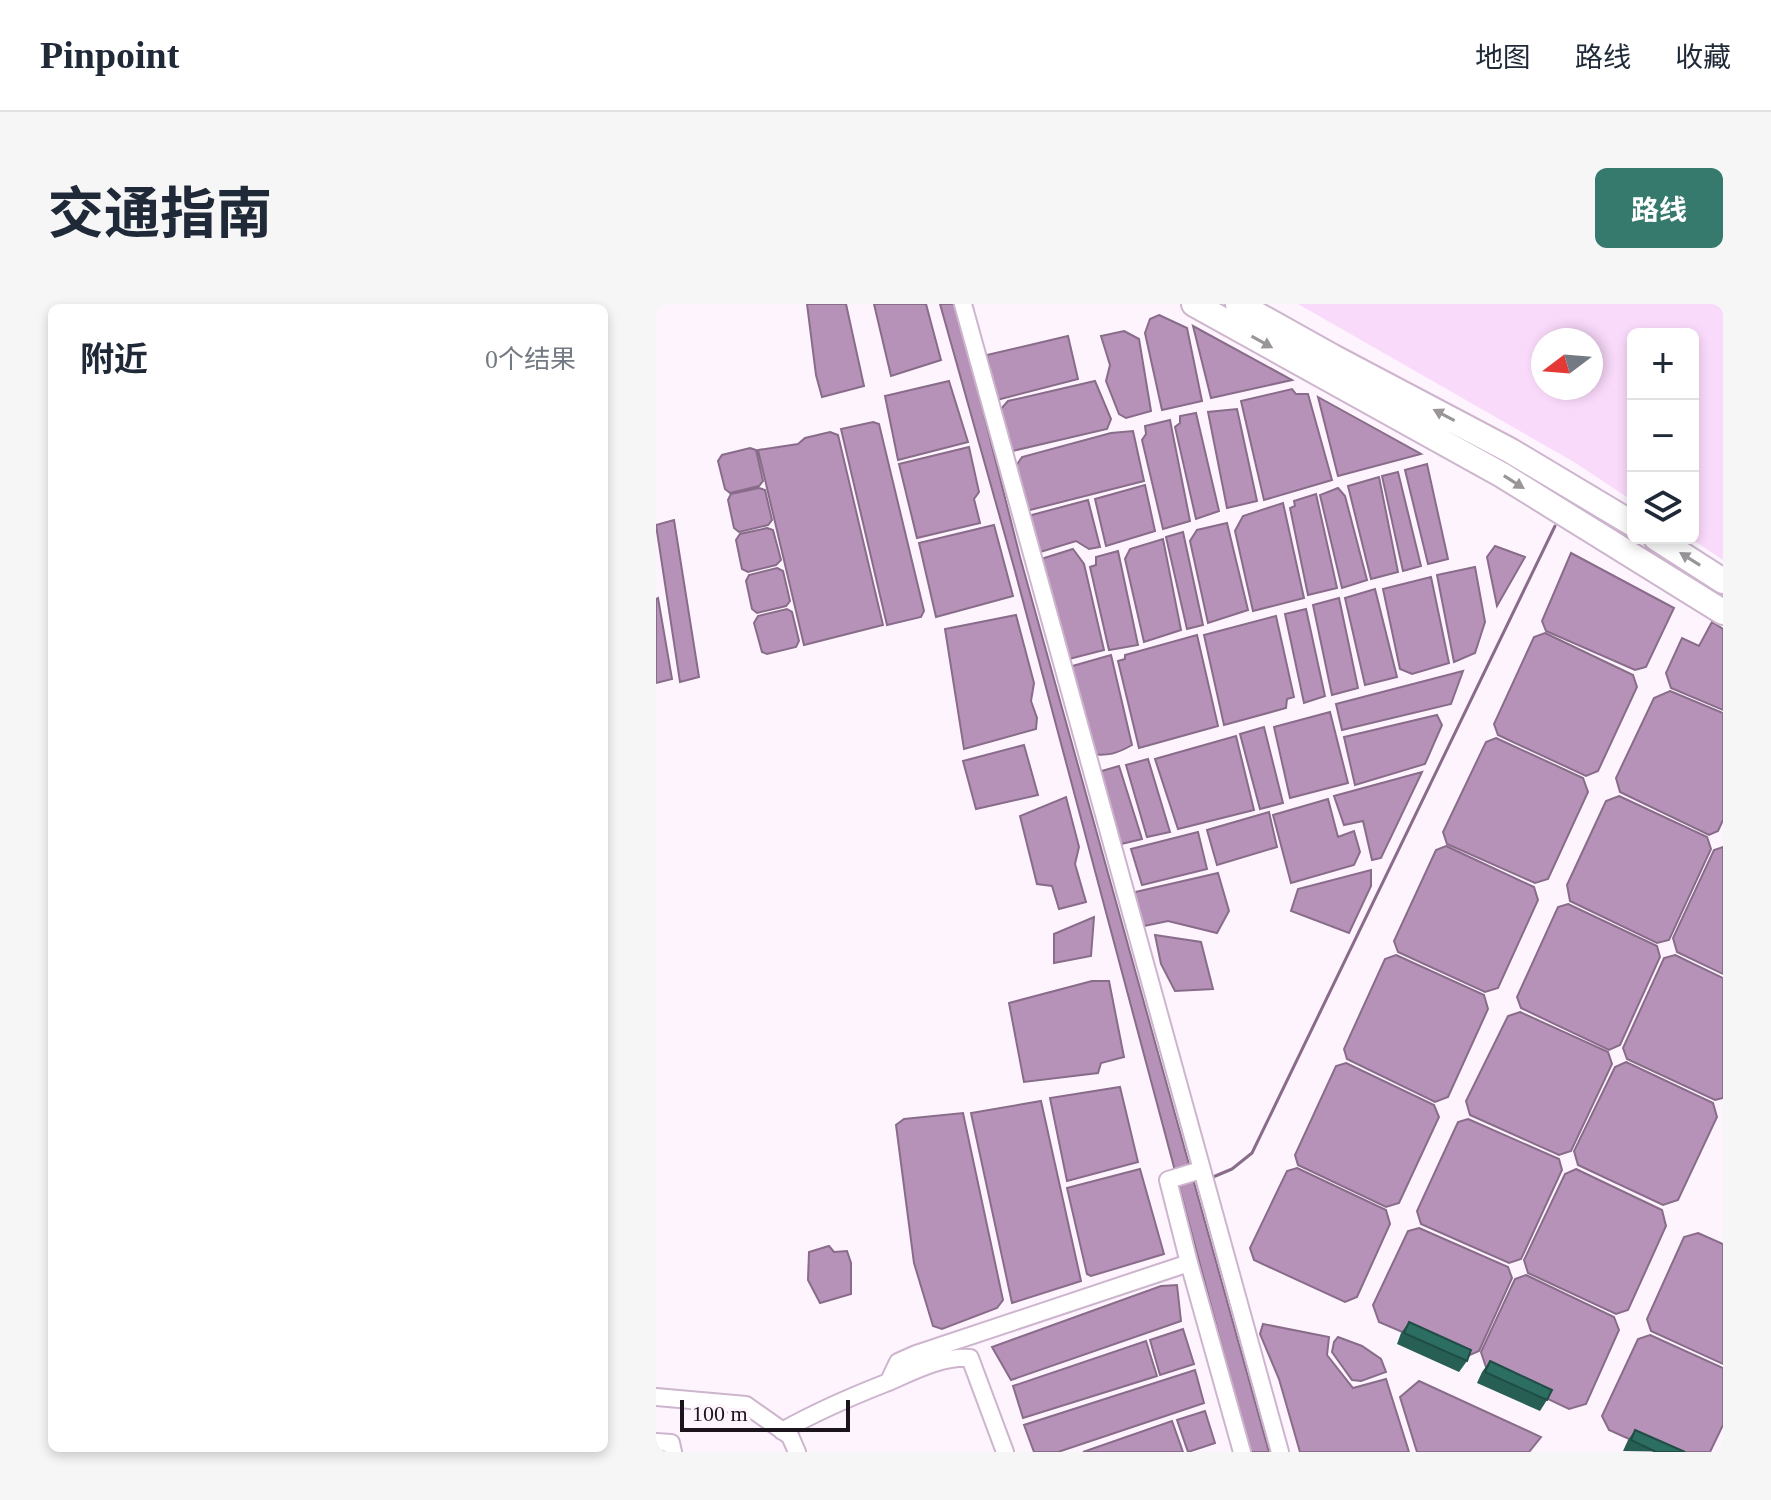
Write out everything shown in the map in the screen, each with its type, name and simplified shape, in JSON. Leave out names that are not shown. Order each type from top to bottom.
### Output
[{"type":"highway","points":[[1194,304],[1632,546],[1723,612]]},
{"type":"highway","points":[[1238,304],[1494,442],[1627,520]]},
{"type":"highway","points":[[1481,464],[1494,442]]},
{"type":"highway","points":[[1665,544],[1723,581]]},
{"type":"street","points":[[963,304],[1280,1452]]},
{"type":"street","points":[[1201,1170],[1168,1180],[1242,1452]]},
{"type":"street","points":[[889,1381],[898,1362],[916,1354],[1189,1263]]},
{"type":"street","points":[[782,1431],[817,1411],[918,1369],[955,1357],[970,1358],[1005,1452]]},
{"type":"street","points":[[656,1397],[746,1405],[790,1436],[797,1452]]},
{"type":"street","points":[[656,1442],[671,1443],[673,1452]]},
{"type":"shaded area","points":[[807,304],[846,304],[864,386],[822,397],[816,375]]},
{"type":"shaded area","points":[[874,304],[926,304],[941,360],[891,376]]},
{"type":"shaded area","points":[[940,304],[956,304],[1020,557],[1269,1452],[1250,1452],[1015,571]]},
{"type":"shaded area","points":[[1298,304],[1723,304],[1723,560],[1699,544],[1699,328],[1627,328],[1627,497],[1574,462]]},
{"type":"shaded area","points":[[1159,315],[1187,328],[1202,401],[1162,410],[1145,333],[1150,319]]},
{"type":"shaded area","points":[[1193,326],[1292,380],[1211,398]]},
{"type":"shaded area","points":[[1124,331],[1139,339],[1151,411],[1126,418],[1119,414],[1106,381],[1110,365],[1101,336]]},
{"type":"shaded area","points":[[1068,336],[1078,379],[997,400],[987,355]]},
{"type":"shaded area","points":[[949,381],[968,442],[898,460],[885,396]]},
{"type":"shaded area","points":[[1095,381],[1111,419],[1107,429],[1008,452],[1000,410],[1008,401]]},
{"type":"shaded area","points":[[1292,389],[1296,394],[1308,394],[1332,480],[1264,500],[1241,401]]},
{"type":"shaded area","points":[[1318,397],[1421,454],[1338,476]]},
{"type":"shaded area","points":[[1237,409],[1257,501],[1227,508],[1208,412]]},
{"type":"shaded area","points":[[1196,413],[1219,511],[1196,519],[1175,427],[1180,423],[1180,416]]},
{"type":"shaded area","points":[[1170,420],[1190,521],[1163,529],[1142,440],[1146,434],[1145,426]]},
{"type":"shaded area","points":[[873,422],[879,424],[924,611],[921,617],[887,625],[841,429]]},
{"type":"shaded area","points":[[1133,431],[1144,481],[1026,511],[1014,469],[1022,457],[1111,433]]},
{"type":"shaded area","points":[[830,432],[838,435],[883,625],[804,645],[758,450],[798,444],[805,438]]},
{"type":"shaded area","points":[[969,447],[979,492],[974,499],[980,523],[917,538],[899,464]]},
{"type":"shaded area","points":[[750,448],[756,450],[763,481],[759,486],[730,493],[725,489],[718,461],[722,455]]},
{"type":"shaded area","points":[[1427,464],[1448,559],[1428,564],[1405,470]]},
{"type":"shaded area","points":[[1398,472],[1421,566],[1403,571],[1382,476]]},
{"type":"shaded area","points":[[1379,477],[1398,572],[1371,579],[1348,486]]},
{"type":"shaded area","points":[[1145,485],[1155,531],[1106,546],[1095,499]]},
{"type":"shaded area","points":[[759,488],[765,490],[772,520],[768,525],[739,532],[734,528],[728,500],[731,494]]},
{"type":"shaded area","points":[[1338,488],[1345,496],[1367,580],[1342,588],[1320,495]]},
{"type":"shaded area","points":[[1316,494],[1337,588],[1308,595],[1290,508],[1295,506],[1294,501]]},
{"type":"shaded area","points":[[1088,500],[1100,547],[1089,549],[1076,541],[1037,553],[1028,516]]},
{"type":"shaded area","points":[[1283,503],[1304,598],[1253,611],[1235,531],[1243,516]]},
{"type":"shaded area","points":[[674,520],[699,677],[680,682],[656,525]]},
{"type":"shaded area","points":[[1227,523],[1248,610],[1208,623],[1190,541],[1197,530]]},
{"type":"shaded area","points":[[994,525],[1013,596],[936,617],[919,543]]},
{"type":"shaded area","points":[[767,528],[773,530],[781,560],[776,565],[748,572],[742,569],[736,540],[740,534]]},
{"type":"shaded area","points":[[1183,532],[1203,625],[1187,629],[1166,537]]},
{"type":"shaded area","points":[[1163,539],[1181,630],[1144,642],[1125,559],[1130,549]]},
{"type":"shaded area","points":[[1495,546],[1525,557],[1497,606],[1487,557]]},
{"type":"shaded area","points":[[1073,549],[1084,564],[1104,650],[1065,660],[1038,560]]},
{"type":"shaded area","points":[[1118,551],[1138,645],[1109,650],[1090,567],[1096,565],[1096,557]]},
{"type":"shaded area","points":[[1571,553],[1674,608],[1646,667],[1635,670],[1546,631],[1542,621]]},
{"type":"shaded area","points":[[1475,567],[1485,622],[1475,653],[1454,662],[1437,575]]},
{"type":"shaded area","points":[[777,568],[783,571],[790,601],[786,606],[757,613],[752,609],[746,581],[749,575]]},
{"type":"shaded area","points":[[1431,577],[1449,663],[1412,674],[1400,669],[1383,589]]},
{"type":"shaded area","points":[[1375,589],[1397,677],[1365,685],[1345,598]]},
{"type":"shaded area","points":[[1339,598],[1358,688],[1332,695],[1313,605]]},
{"type":"shaded area","points":[[656,599],[672,679],[656,683]]},
{"type":"shaded area","points":[[787,609],[792,612],[799,641],[796,647],[767,654],[762,652],[754,623],[758,616]]},
{"type":"shaded area","points":[[1306,609],[1325,696],[1304,703],[1285,614]]},
{"type":"shaded area","points":[[1016,615],[1034,683],[1031,701],[1037,718],[1036,729],[964,749],[945,629]]},
{"type":"shaded area","points":[[1276,616],[1294,697],[1287,699],[1286,708],[1224,725],[1204,635]]},
{"type":"shaded area","points":[[1712,622],[1723,629],[1723,710],[1671,688],[1666,673],[1682,638],[1699,646]]},
{"type":"shaded area","points":[[1545,633],[1633,675],[1637,687],[1598,771],[1586,776],[1498,735],[1494,724],[1534,637]]},
{"type":"shaded area","points":[[1197,635],[1218,726],[1139,748],[1118,661],[1125,659],[1125,655]]},
{"type":"shaded area","points":[[1111,655],[1132,745],[1112,754],[1090,754],[1069,667]]},
{"type":"shaded area","points":[[1463,671],[1451,704],[1342,730],[1336,704]]},
{"type":"shaded area","points":[[1670,691],[1723,713],[1723,820],[1718,831],[1709,835],[1620,792],[1616,778],[1654,698]]},
{"type":"shaded area","points":[[1330,712],[1348,783],[1290,798],[1274,727]]},
{"type":"shaded area","points":[[1437,715],[1442,725],[1425,764],[1355,785],[1344,737]]},
{"type":"shaded area","points":[[1264,727],[1283,803],[1260,809],[1240,734]]},
{"type":"shaded area","points":[[1236,736],[1254,810],[1178,829],[1155,759]]},
{"type":"shaded area","points":[[1496,738],[1583,778],[1588,792],[1548,879],[1535,883],[1447,844],[1443,832],[1486,742]]},
{"type":"shaded area","points":[[1024,745],[1038,795],[976,809],[963,761]]},
{"type":"shaded area","points":[[1148,759],[1170,832],[1147,837],[1126,765]]},
{"type":"shaded area","points":[[1119,766],[1142,839],[1117,845],[1095,773]]},
{"type":"shaded area","points":[[1422,772],[1381,858],[1372,860],[1363,821],[1344,825],[1334,796]]},
{"type":"shaded area","points":[[1619,796],[1707,837],[1711,849],[1669,940],[1657,943],[1570,901],[1567,885],[1606,801]]},
{"type":"shaded area","points":[[1066,797],[1079,847],[1075,864],[1086,902],[1059,909],[1052,886],[1037,884],[1020,816]]},
{"type":"shaded area","points":[[1328,799],[1338,837],[1354,831],[1360,852],[1354,865],[1291,883],[1273,815]]},
{"type":"shaded area","points":[[1269,812],[1277,847],[1217,865],[1207,830]]},
{"type":"shaded area","points":[[1198,832],[1207,869],[1142,885],[1131,849]]},
{"type":"shaded area","points":[[1446,846],[1534,887],[1538,900],[1498,988],[1485,992],[1398,952],[1394,941],[1436,850]]},
{"type":"shaded area","points":[[1723,847],[1723,974],[1677,952],[1673,938],[1714,850]]},
{"type":"shaded area","points":[[1371,870],[1371,886],[1349,933],[1291,911],[1298,889]]},
{"type":"shaded area","points":[[1218,873],[1229,911],[1217,933],[1168,921],[1139,927],[1131,893]]},
{"type":"shaded area","points":[[1568,904],[1657,946],[1660,957],[1620,1045],[1609,1050],[1521,1008],[1517,997],[1558,907]]},
{"type":"shaded area","points":[[1094,917],[1091,956],[1054,963],[1054,934]]},
{"type":"shaded area","points":[[1155,935],[1201,942],[1213,989],[1175,991],[1161,964]]},
{"type":"shaded area","points":[[1396,955],[1484,995],[1488,1009],[1448,1097],[1435,1102],[1347,1059],[1344,1049],[1385,959]]},
{"type":"shaded area","points":[[1675,955],[1723,978],[1723,1098],[1715,1100],[1627,1059],[1623,1048],[1664,958]]},
{"type":"shaded area","points":[[1092,981],[1109,981],[1124,1057],[1101,1063],[1098,1073],[1024,1082],[1009,1003]]},
{"type":"shaded area","points":[[1520,1012],[1608,1052],[1612,1064],[1571,1151],[1559,1155],[1470,1115],[1466,1101],[1508,1016]]},
{"type":"shaded area","points":[[1626,1062],[1713,1103],[1717,1117],[1678,1200],[1663,1205],[1578,1165],[1574,1151],[1615,1067]]},
{"type":"shaded area","points":[[1346,1063],[1434,1105],[1439,1117],[1399,1203],[1386,1207],[1298,1165],[1295,1155],[1336,1066]]},
{"type":"shaded area","points":[[1120,1087],[1138,1162],[1067,1181],[1050,1098]]},
{"type":"shaded area","points":[[1041,1101],[1081,1281],[1012,1303],[971,1113]]},
{"type":"shaded area","points":[[963,1113],[1003,1300],[997,1308],[942,1329],[933,1326],[914,1263],[896,1125],[904,1119]]},
{"type":"shaded area","points":[[1468,1119],[1559,1159],[1562,1170],[1521,1259],[1509,1263],[1421,1224],[1417,1211],[1458,1122]]},
{"type":"shaded area","points":[[1297,1168],[1386,1210],[1390,1224],[1357,1297],[1345,1302],[1254,1260],[1250,1248],[1287,1171]]},
{"type":"shaded area","points":[[1140,1169],[1164,1254],[1091,1276],[1087,1274],[1067,1188]]},
{"type":"shaded area","points":[[1576,1169],[1662,1210],[1666,1226],[1628,1310],[1616,1314],[1528,1273],[1524,1260],[1565,1174]]},
{"type":"shaded area","points":[[1419,1228],[1508,1267],[1512,1278],[1479,1351],[1463,1358],[1379,1322],[1373,1305],[1408,1231]]},
{"type":"shaded area","points":[[1698,1233],[1723,1244],[1723,1364],[1651,1331],[1647,1319],[1684,1237]]},
{"type":"shaded area","points":[[829,1246],[834,1252],[847,1251],[851,1263],[851,1294],[820,1303],[808,1280],[809,1252]]},
{"type":"shaded area","points":[[1526,1275],[1614,1317],[1619,1330],[1586,1404],[1569,1409],[1487,1370],[1481,1352],[1515,1279]]},
{"type":"shaded area","points":[[1177,1285],[1181,1321],[1011,1380],[992,1347],[1161,1286]]},
{"type":"shaded area","points":[[1263,1324],[1329,1337],[1327,1355],[1353,1388],[1386,1379],[1409,1452],[1300,1452],[1279,1379],[1260,1334]]},
{"type":"shaded area","points":[[1183,1329],[1194,1364],[1160,1375],[1150,1340]]},
{"type":"shaded area","points":[[1650,1335],[1723,1368],[1723,1425],[1710,1452],[1658,1452],[1609,1430],[1602,1416],[1638,1339]]},
{"type":"shaded area","points":[[1338,1337],[1362,1346],[1381,1359],[1386,1372],[1361,1381],[1352,1380],[1332,1352]]},
{"type":"shaded area","points":[[1146,1341],[1157,1376],[1023,1418],[1013,1386]]},
{"type":"shaded area","points":[[1195,1370],[1204,1403],[1058,1452],[1034,1452],[1024,1425]]},
{"type":"shaded area","points":[[1419,1381],[1541,1437],[1529,1452],[1417,1452],[1400,1397]]},
{"type":"shaded area","points":[[1205,1411],[1215,1443],[1188,1452],[1177,1420]]},
{"type":"shaded area","points":[[1172,1421],[1183,1452],[1083,1452]]},
{"type":"building","points":[[1409,1322],[1471,1350],[1467,1361],[1404,1333]]},
{"type":"building","points":[[1490,1361],[1552,1390],[1547,1400],[1485,1372]]},
{"type":"building","points":[[1635,1430],[1685,1452],[1656,1452],[1631,1440]]},
{"type":"waterway","points":[[1213,1177],[1232,1169],[1252,1153],[1555,526]]}]
